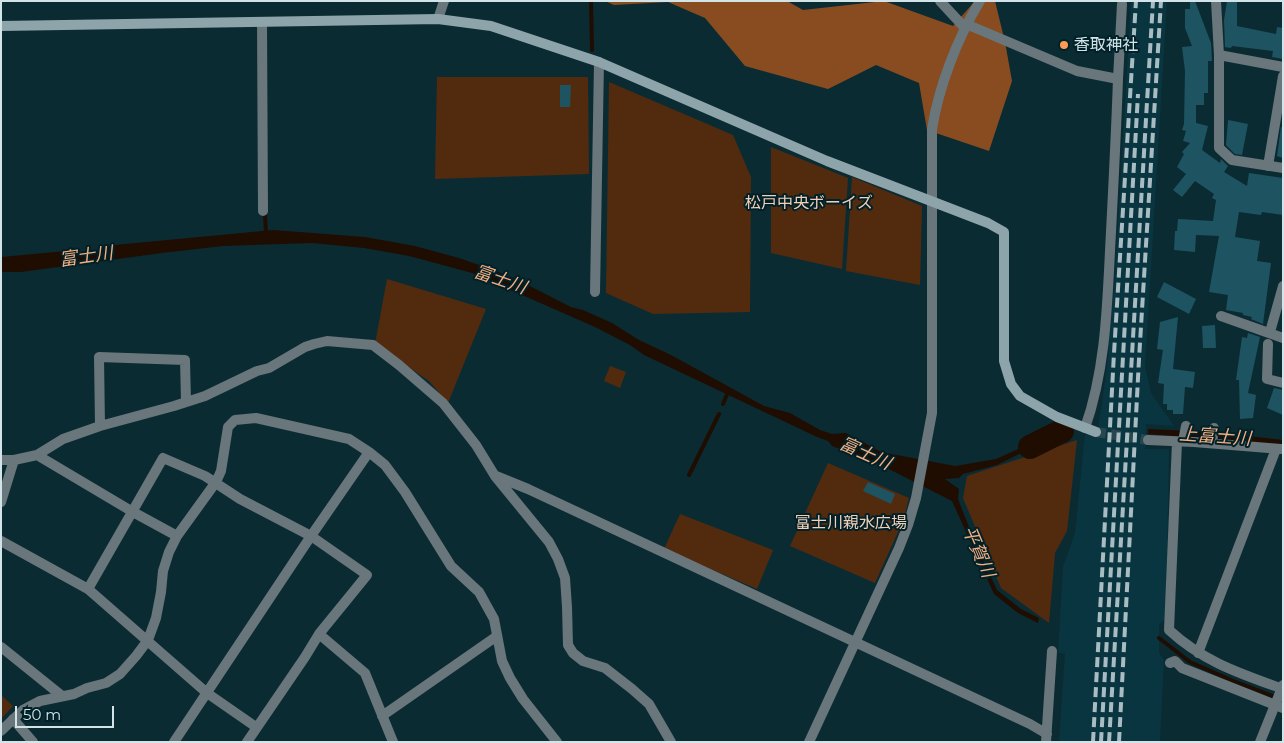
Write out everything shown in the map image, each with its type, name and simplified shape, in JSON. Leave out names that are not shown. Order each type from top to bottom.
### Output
[{"type":"street","points":[[438,19],[444,1]]},
{"type":"street","points":[[940,1],[966,26],[1077,71],[1118,79]]},
{"type":"street","points":[[809,742],[902,540],[916,498],[932,413],[932,129],[936,101],[966,26],[980,1]]},
{"type":"street","points":[[1216,1],[1219,55],[1219,148],[1232,160],[1283,168]]},
{"type":"street","points":[[1085,428],[1094,401],[1102,361],[1108,292],[1122,4]]},
{"type":"street","points":[[1,26],[438,19],[491,26],[599,62],[827,161],[988,223],[1004,232],[1004,361],[1011,384],[1020,396],[1057,417],[1096,432]]},
{"type":"street","points":[[262,22],[263,211]]},
{"type":"street","points":[[1219,55],[1283,68]]},
{"type":"street","points":[[595,292],[599,62]]},
{"type":"street","points":[[1268,166],[1283,76]]},
{"type":"street","points":[[1270,332],[1283,286]]},
{"type":"street","points":[[1221,316],[1283,338]]},
{"type":"street","points":[[1,460],[14,460],[37,455],[63,439],[100,426],[205,396],[256,372],[269,368],[305,347],[314,344],[327,341],[373,345],[443,403],[476,446],[495,476],[549,542],[558,559],[564,578],[568,606],[568,644],[573,654],[583,661],[604,668],[638,694],[649,704],[671,742]]},
{"type":"street","points":[[1268,344],[1267,379],[1283,383]]},
{"type":"street","points":[[100,426],[98,357],[185,360],[186,402]]},
{"type":"street","points":[[1,731],[23,710],[40,701],[106,683],[113,679],[120,674],[148,640],[156,618],[163,571],[169,552],[177,536],[216,482],[221,471],[228,426],[235,420],[256,418],[349,439],[370,452],[385,465],[405,492],[451,566],[479,592],[494,618],[502,660],[510,678],[523,699],[557,742]]},
{"type":"street","points":[[1186,426],[1181,441],[1169,630],[1198,653],[1213,662],[1241,675],[1282,687],[1279,706],[1260,742]]},
{"type":"street","points":[[1213,442],[1214,428]]},
{"type":"street","points":[[1148,440],[1213,442],[1280,449],[1198,653]]},
{"type":"street","points":[[174,742],[311,536],[370,452]]},
{"type":"street","points":[[37,455],[132,512],[177,536]]},
{"type":"street","points":[[88,589],[163,458],[216,482],[240,499],[311,536],[367,575],[319,634],[256,727],[248,742]]},
{"type":"street","points":[[1,502],[14,460]]},
{"type":"street","points":[[495,476],[528,489],[1030,724],[1046,738]]},
{"type":"street","points":[[1,541],[88,589],[206,693],[256,727]]},
{"type":"street","points":[[319,634],[365,672],[393,742]]},
{"type":"street","points":[[382,716],[496,636]]},
{"type":"street","points":[[1,647],[62,696]]},
{"type":"street","points":[[1046,738],[1052,651]]},
{"type":"street","points":[[1170,663],[1175,661],[1182,668],[1279,706]]},
{"type":"street","points":[[13,720],[33,742]]},
{"type":"shaded area","points":[[605,1],[787,1],[803,10],[884,1],[953,26],[975,1],[995,1],[1012,81],[989,151],[927,130],[919,83],[876,65],[828,89],[745,66],[705,18],[668,2],[614,5]]},
{"type":"shaded area","points":[[1131,1],[1167,1],[1145,367],[1151,393],[1174,426],[1146,424],[1145,449],[1169,449],[1166,619],[1159,624],[1159,653],[1164,660],[1160,742],[1059,742],[1065,653],[1058,653],[1063,567],[1075,533],[1085,434],[1097,436],[1107,368],[1115,276]]},
{"type":"green space","points":[[437,77],[588,77],[589,174],[435,179]]},
{"type":"green space","points":[[609,82],[733,135],[751,177],[750,312],[653,314],[606,293]]},
{"type":"green space","name":"松戸中央ボーイズ","points":[[771,147],[848,178],[842,269],[771,253]]},
{"type":"green space","points":[[852,177],[922,206],[920,285],[846,271]]},
{"type":"green space","points":[[387,279],[486,309],[448,403],[429,381],[375,344]]},
{"type":"green space","points":[[610,366],[626,372],[620,388],[604,381]]},
{"type":"green space","points":[[1077,440],[1067,531],[1055,553],[1049,623],[1001,588],[963,498],[967,476]]},
{"type":"green space","name":"富士川親水広場","points":[[828,463],[909,498],[903,521],[875,583],[790,546]]},
{"type":"green space","points":[[680,514],[773,550],[757,589],[664,549]]},
{"type":"green space","points":[[1,695],[13,706],[1,719]]},
{"type":"water","name":"富士川","points":[[273,230],[365,237],[415,246],[493,270],[518,280],[571,307],[583,310],[612,323],[639,340],[671,355],[764,406],[790,413],[820,430],[832,434],[846,433],[881,452],[955,466],[996,459],[1034,442],[1056,429],[1062,433],[997,465],[963,474],[959,478],[945,479],[959,489],[958,499],[997,590],[1021,609],[1039,618],[1038,623],[1018,613],[994,594],[952,501],[877,463],[832,446],[828,441],[644,355],[630,345],[595,327],[472,273],[409,256],[364,248],[312,243],[223,246],[21,272],[1,272],[1,257],[66,251],[86,253],[96,251],[104,246]]},
{"type":"water","points":[[1148,429],[1214,432],[1283,440],[1283,445],[1148,434]]},
{"type":"building","points":[[1190,1],[1195,1],[1211,43],[1212,61],[1208,61],[1208,93],[1204,93],[1204,105],[1196,105],[1196,123],[1208,126],[1202,150],[1220,163],[1221,159],[1228,166],[1224,172],[1247,186],[1249,173],[1283,178],[1283,215],[1262,212],[1261,215],[1239,212],[1235,237],[1260,241],[1257,261],[1271,263],[1263,324],[1251,319],[1252,317],[1243,315],[1243,313],[1226,310],[1228,295],[1209,292],[1219,236],[1196,235],[1195,252],[1174,250],[1178,219],[1213,221],[1216,200],[1212,198],[1214,194],[1195,181],[1182,197],[1173,190],[1186,174],[1177,167],[1184,154],[1182,152],[1190,143],[1183,141],[1186,131],[1182,130],[1184,124],[1185,71],[1182,47],[1192,46],[1185,28],[1185,9],[1190,9]]},
{"type":"building","points":[[1227,1],[1237,1],[1237,26],[1276,34],[1277,27],[1283,28],[1283,59],[1272,57],[1273,51],[1232,46],[1231,48],[1225,47],[1224,20]]},
{"type":"building","points":[[560,85],[571,85],[570,107],[560,107]]},
{"type":"building","points":[[1228,120],[1248,124],[1242,155],[1235,154],[1226,145]]},
{"type":"building","points":[[1281,127],[1283,127],[1283,158],[1277,156]]},
{"type":"building","points":[[1164,282],[1196,299],[1189,314],[1157,297]]},
{"type":"building","points":[[1178,317],[1173,369],[1195,372],[1193,388],[1185,387],[1183,414],[1173,414],[1173,410],[1167,410],[1167,404],[1163,404],[1164,384],[1158,383],[1163,350],[1157,349],[1160,322]]},
{"type":"building","points":[[1215,325],[1216,348],[1203,348],[1202,326]]},
{"type":"building","points":[[1248,333],[1260,337],[1248,393],[1256,395],[1253,418],[1240,419],[1239,380],[1236,380],[1242,337],[1247,338]]},
{"type":"building","points":[[1274,388],[1283,390],[1283,415],[1267,408]]},
{"type":"building","points":[[868,482],[895,494],[891,504],[863,491]]},
{"type":"waterway","points":[[591,1],[592,50]]},
{"type":"waterway","points":[[265,214],[266,234]]},
{"type":"waterway","points":[[723,404],[728,392]]},
{"type":"waterway","points":[[689,475],[719,414]]},
{"type":"waterway","name":"上富士川","points":[[1030,447],[1062,431]]},
{"type":"waterway","name":"平賀川","points":[[1159,638],[1190,662],[1283,700]]},
{"type":"tunnel","points":[[1096,432],[1148,440]]},
{"type":"railway","points":[[1093,742],[1114,353],[1136,1]]},
{"type":"railway","points":[[1109,742],[1153,1]]},
{"type":"railway","points":[[1119,742],[1139,359],[1161,1]]},
{"type":"railway","points":[[1101,742],[1138,94]]},
{"type":"place","name":"香取神社","points":[[1064,45]]}]
